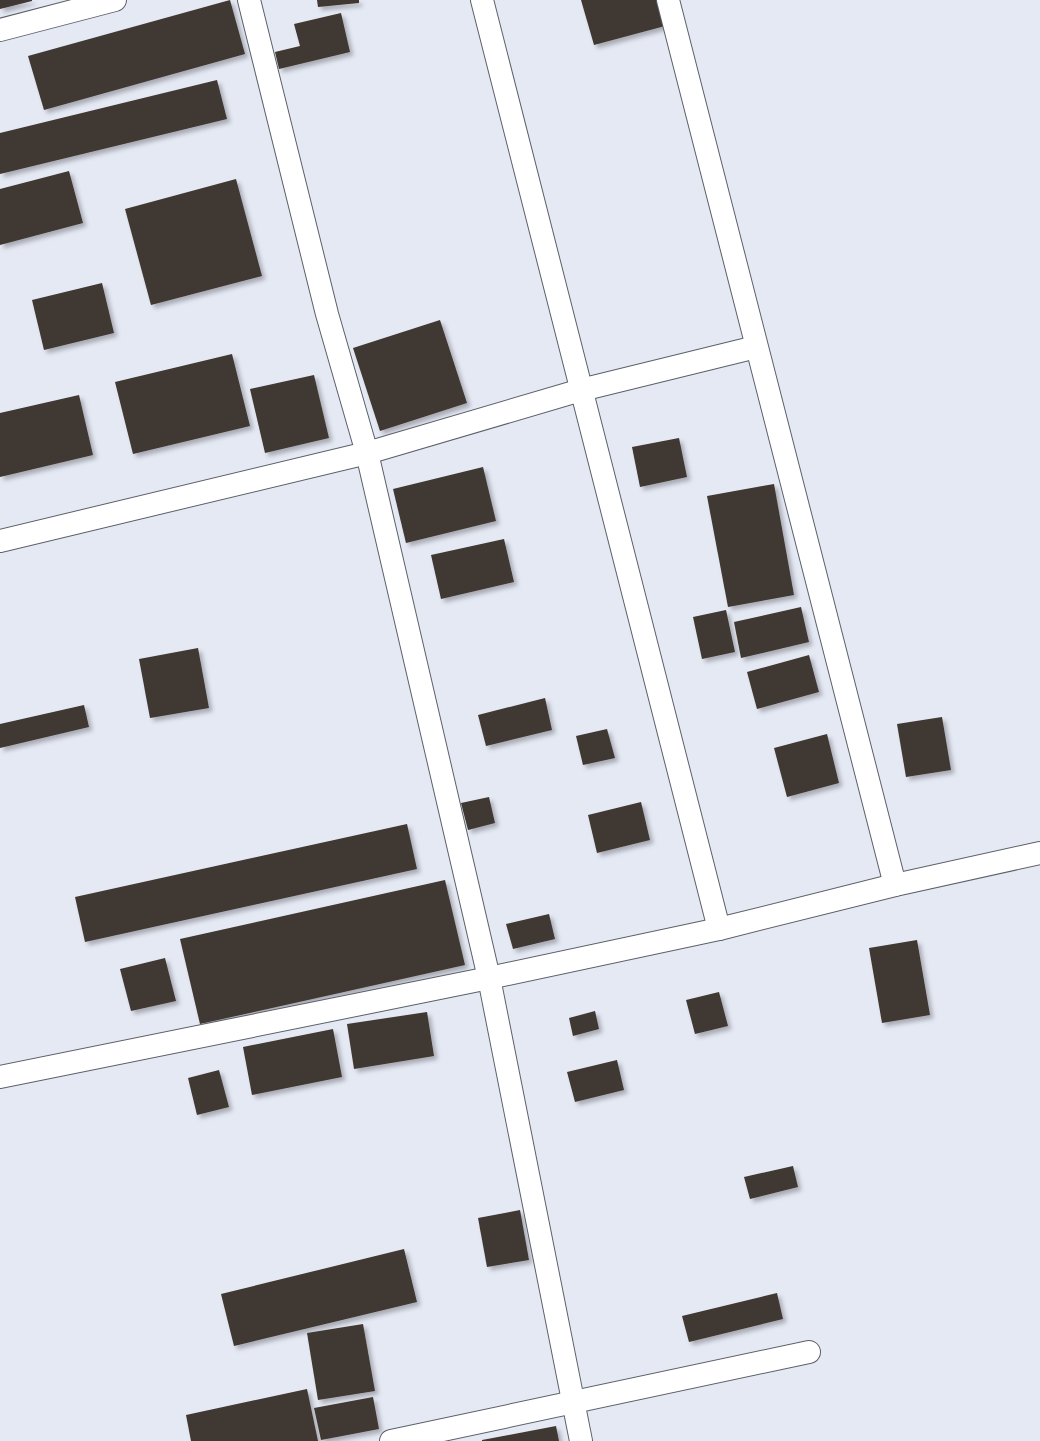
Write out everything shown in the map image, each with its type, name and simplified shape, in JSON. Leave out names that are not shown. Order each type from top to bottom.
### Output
[{"type":"street","points":[[0,30],[115,0]]},
{"type":"street","points":[[249,0],[327,314],[366,453],[489,978],[581,1441]]},
{"type":"street","points":[[482,0],[719,930]]},
{"type":"street","points":[[668,0],[895,885]]},
{"type":"street","points":[[0,541],[366,453],[581,390],[756,347]]},
{"type":"street","points":[[0,1077],[719,930],[895,885],[1040,853]]},
{"type":"street","points":[[391,1441],[809,1352]]},
{"type":"building","points":[[0,0],[32,0],[32,1],[0,9]]},
{"type":"building","points":[[230,0],[245,54],[44,110],[28,56]]},
{"type":"building","points":[[317,0],[359,0],[359,3],[318,7]]},
{"type":"building","points":[[581,0],[658,0],[665,26],[594,45]]},
{"type":"building","points":[[341,13],[350,52],[279,69],[275,52],[300,46],[294,24]]},
{"type":"building","points":[[217,80],[227,119],[0,174],[0,133]]},
{"type":"building","points":[[69,171],[83,223],[0,245],[0,189]]},
{"type":"building","points":[[236,179],[262,276],[151,305],[125,209]]},
{"type":"building","points":[[102,283],[114,333],[44,350],[32,300]]},
{"type":"building","points":[[440,320],[467,403],[380,431],[353,348]]},
{"type":"building","points":[[232,354],[250,426],[133,454],[115,382]]},
{"type":"building","points":[[314,375],[329,438],[265,453],[250,389]]},
{"type":"building","points":[[79,395],[93,455],[0,477],[0,413]]},
{"type":"building","points":[[679,438],[687,477],[640,487],[632,447]]},
{"type":"building","points":[[483,467],[496,521],[406,543],[393,489]]},
{"type":"building","points":[[774,484],[794,595],[728,607],[707,496]]},
{"type":"building","points":[[504,539],[514,582],[441,599],[431,555]]},
{"type":"building","points":[[801,607],[809,642],[741,658],[734,622]]},
{"type":"building","points":[[726,610],[735,652],[702,659],[693,617]]},
{"type":"building","points":[[198,648],[209,708],[150,718],[139,659]]},
{"type":"building","points":[[809,655],[819,692],[757,709],[747,672]]},
{"type":"building","points":[[545,698],[552,730],[486,746],[478,715]]},
{"type":"building","points":[[84,705],[89,727],[0,748],[0,724]]},
{"type":"building","points":[[942,717],[951,770],[906,777],[897,724]]},
{"type":"building","points":[[607,729],[615,758],[583,765],[576,736]]},
{"type":"building","points":[[827,734],[839,783],[787,797],[774,748]]},
{"type":"building","points":[[489,797],[495,823],[468,830],[461,803]]},
{"type":"building","points":[[641,802],[650,840],[597,853],[588,815]]},
{"type":"building","points":[[407,824],[417,869],[85,942],[75,897]]},
{"type":"building","points":[[445,880],[465,965],[200,1024],[180,939]]},
{"type":"building","points":[[549,914],[555,939],[513,949],[506,924]]},
{"type":"building","points":[[917,940],[930,1015],[882,1023],[869,948]]},
{"type":"building","points":[[165,958],[176,1001],[131,1011],[120,969]]},
{"type":"building","points":[[719,992],[728,1026],[695,1034],[686,1000]]},
{"type":"building","points":[[595,1011],[599,1029],[573,1036],[569,1018]]},
{"type":"building","points":[[427,1012],[434,1056],[354,1069],[347,1024]]},
{"type":"building","points":[[333,1029],[342,1077],[252,1095],[243,1047]]},
{"type":"building","points":[[617,1060],[624,1090],[575,1102],[567,1072]]},
{"type":"building","points":[[219,1070],[229,1107],[197,1115],[188,1078]]},
{"type":"building","points":[[793,1166],[798,1187],[750,1199],[744,1177]]},
{"type":"building","points":[[520,1210],[529,1260],[487,1267],[478,1218]]},
{"type":"building","points":[[404,1249],[417,1302],[234,1346],[221,1294]]},
{"type":"building","points":[[777,1293],[783,1319],[689,1342],[682,1316]]},
{"type":"building","points":[[363,1324],[375,1391],[318,1400],[307,1333]]},
{"type":"building","points":[[307,1389],[318,1441],[191,1441],[186,1415]]},
{"type":"building","points":[[373,1397],[379,1429],[321,1440],[314,1408]]},
{"type":"building","points":[[556,1426],[559,1441],[482,1441],[482,1440]]}]
